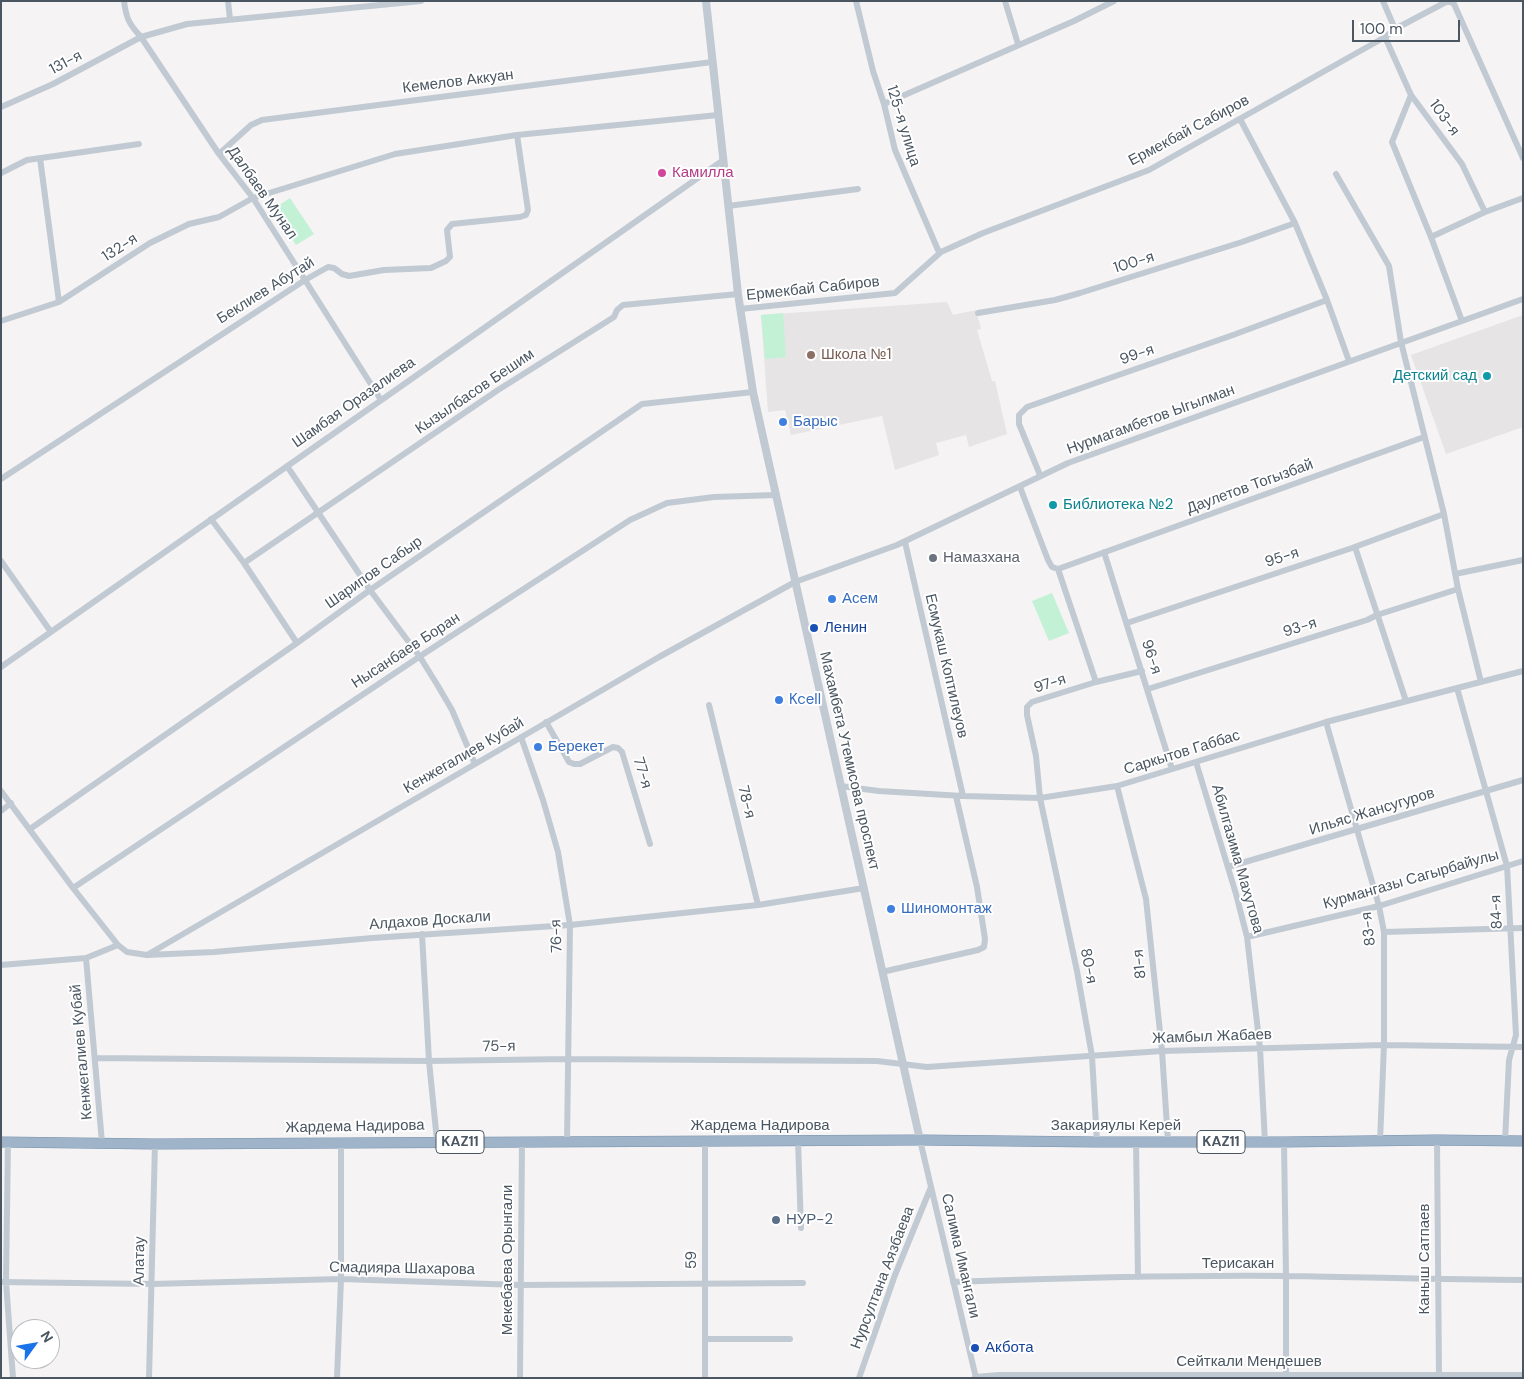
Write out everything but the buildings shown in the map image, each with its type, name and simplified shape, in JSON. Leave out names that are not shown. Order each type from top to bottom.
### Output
[{"type":"highway","name":"Закарияулы Керей","points":[[920,1140],[1097,1142],[1523,1141]]},
{"type":"highway","name":"Жардема Надирова","points":[[4,1142],[155,1144],[920,1140]]},
{"type":"street","name":"Далбаев Мунал","points":[[124,1],[126,17],[132,27],[141,37],[219,154],[253,198],[381,400]]},
{"type":"street","points":[[228,1],[230,19]]},
{"type":"street","name":"131-я","points":[[1,107],[53,84],[141,37],[187,24],[366,4],[421,1]]},
{"type":"street","name":"Махамбета Утемисова проспект","points":[[706,1],[722,162],[740,310],[753,392],[920,1140]]},
{"type":"street","name":"125-я улица","points":[[856,1],[872,71],[884,104],[895,150],[938,250],[941,252]]},
{"type":"street","points":[[1005,1],[1018,44]]},
{"type":"street","points":[[884,104],[1074,21],[1114,1]]},
{"type":"street","points":[[1383,1],[1395,30]]},
{"type":"street","name":"Ермекбай Сабиров","points":[[740,310],[895,292],[941,252],[983,233],[1149,170],[1446,2],[1454,4],[1523,158]]},
{"type":"street","name":"103-я","points":[[1385,37],[1411,95],[1462,164],[1485,212]]},
{"type":"street","name":"Кемелов Аккуан","points":[[219,154],[251,125],[262,120],[712,62]]},
{"type":"street","points":[[1411,95],[1392,142],[1431,237],[1462,321]]},
{"type":"street","points":[[253,198],[395,154],[517,135],[718,115]]},
{"type":"street","points":[[1240,119],[1295,223],[1327,300],[1349,361]]},
{"type":"street","name":"Беклиев Абутай","points":[[1,479],[305,280],[328,267],[349,276],[384,270],[431,268],[450,257],[447,230],[452,224],[526,215],[528,210],[517,135]]},
{"type":"street","points":[[1,172],[27,160],[139,144]]},
{"type":"street","points":[[40,158],[60,302]]},
{"type":"street","name":"Шамбая Оразалиева","points":[[1,667],[722,162]]},
{"type":"street","points":[[1336,174],[1389,266],[1401,342],[1444,514],[1458,589],[1481,682]]},
{"type":"street","points":[[728,206],[858,189]]},
{"type":"street","name":"132-я","points":[[1,321],[60,302],[150,243],[189,224],[220,218],[253,198]]},
{"type":"street","points":[[1431,237],[1485,212],[1523,198]]},
{"type":"street","name":"100-я","points":[[978,313],[1055,300],[1080,293],[1242,242],[1295,223]]},
{"type":"street","name":"Кызылбасов Бешим","points":[[244,563],[498,390],[614,317],[617,310],[623,305],[738,294]]},
{"type":"street","name":"Нурмагамбетов Ыгылман","points":[[795,582],[905,542],[1068,463],[1523,299]]},
{"type":"street","name":"99-я","points":[[1040,476],[1019,424],[1019,415],[1027,407],[1327,300]]},
{"type":"street","name":"Шарипов Сабыр","points":[[30,829],[370,590],[642,404],[753,392]]},
{"type":"street","name":"Даулетов Тогызбай","points":[[1058,569],[1424,438]]},
{"type":"street","points":[[287,466],[370,590],[420,657],[452,710],[475,764]]},
{"type":"street","points":[[1020,487],[1048,560],[1052,567],[1058,569],[1096,682]]},
{"type":"street","name":"Нысанбаев Боран","points":[[73,888],[630,520],[667,504],[714,497],[776,495]]},
{"type":"street","name":"95-я","points":[[1127,623],[1355,547],[1444,514]]},
{"type":"street","points":[[211,519],[244,563],[297,643]]},
{"type":"street","name":"Есмукаш Коптилеуов","points":[[882,972],[984,947],[977,887],[905,542]]},
{"type":"street","points":[[1355,547],[1406,701]]},
{"type":"street","name":"96-я","points":[[1104,552],[1172,769]]},
{"type":"street","points":[[1455,574],[1523,560]]},
{"type":"street","points":[[1,561],[51,632]]},
{"type":"street","name":"Кенжегалиев Кубай","points":[[147,954],[659,656],[795,582]]},
{"type":"street","name":"93-я","points":[[1148,689],[1367,620],[1377,615],[1458,589]]},
{"type":"street","name":"97-я","points":[[1040,798],[1036,756],[1027,707],[1032,702],[1096,682],[1142,671]]},
{"type":"street","name":"Саркытов Габбас","points":[[840,786],[879,791],[959,796],[1040,798],[1117,786],[1326,722],[1523,671]]},
{"type":"street","name":"84-я","points":[[1457,688],[1508,866],[1516,1035],[1510,1060],[1505,1141]]},
{"type":"street","name":"78-я","points":[[709,705],[758,906]]},
{"type":"street","name":"77-я","points":[[546,722],[569,762],[574,764],[580,764],[612,748],[618,748],[622,752],[650,844]]},
{"type":"street","name":"83-я","points":[[1326,722],[1358,829],[1379,906],[1384,932],[1384,1045],[1380,1141]]},
{"type":"street","name":"76-я","points":[[521,737],[543,800],[558,852],[570,924],[567,1142]]},
{"type":"street","name":"Абилгазима Махутова","points":[[1196,762],[1247,936],[1260,1048],[1265,1142]]},
{"type":"street","name":"Ильяс Жансугуров","points":[[1228,867],[1523,780]]},
{"type":"street","name":"81-я","points":[[1117,786],[1146,899],[1162,1051],[1168,1142]]},
{"type":"street","points":[[1,791],[118,946],[86,958],[1,965]]},
{"type":"street","name":"80-я","points":[[1040,798],[1077,972],[1092,1056],[1097,1142]]},
{"type":"street","points":[[1,811],[11,803]]},
{"type":"street","name":"Курмангазы Сагырбайулы","points":[[1247,936],[1379,906],[1523,862]]},
{"type":"street","name":"Алдахов Доскали","points":[[118,946],[127,952],[147,954],[214,952],[422,934],[570,924],[758,906],[864,888]]},
{"type":"street","points":[[1384,932],[1523,928]]},
{"type":"street","points":[[422,934],[429,1061],[437,1142]]},
{"type":"street","name":"Кенжегалиев Кубай","points":[[86,958],[102,1143]]},
{"type":"street","name":"Жамбыл Жабаев","points":[[903,1065],[927,1067],[1162,1051],[1260,1048],[1384,1045],[1523,1047]]},
{"type":"street","name":"75-я","points":[[95,1058],[429,1061],[568,1059],[877,1061],[903,1065]]},
{"type":"street","name":"Салима Имангали","points":[[920,1140],[976,1377]]},
{"type":"street","name":"Каныш Сатпаев","points":[[1437,1140],[1439,1376]]},
{"type":"street","points":[[798,1141],[801,1228]]},
{"type":"street","points":[[4,1142],[4,1282],[13,1378]]},
{"type":"street","name":"Мекебаева Орынгали","points":[[520,1378],[522,1142]]},
{"type":"street","name":"59","points":[[704,1378],[705,1142]]},
{"type":"street","points":[[1136,1142],[1138,1277]]},
{"type":"street","points":[[1284,1142],[1286,1376]]},
{"type":"street","points":[[337,1378],[341,1279],[341,1143]]},
{"type":"street","name":"Алатау","points":[[149,1378],[155,1144]]},
{"type":"street","name":"Нурсултана Аязбаева","points":[[859,1378],[895,1275],[931,1187]]},
{"type":"street","name":"Терисакан","points":[[953,1282],[1138,1277],[1286,1276],[1523,1280]]},
{"type":"street","name":"Смадияра Шахарова","points":[[4,1282],[152,1284],[341,1279],[520,1285],[803,1283]]},
{"type":"street","points":[[705,1339],[790,1339]]},
{"type":"street","name":"Сейткали Мендешев","points":[[976,1377],[999,1374],[1523,1375]]},
{"type":"shaded area","points":[[947,302],[953,315],[976,310],[981,329],[977,330],[992,381],[995,381],[1007,434],[969,447],[966,435],[936,443],[939,455],[895,470],[882,416],[791,435],[785,410],[768,412],[761,315]]},
{"type":"shaded area","points":[[1523,315],[1523,427],[1446,454],[1411,355]]},
{"type":"green space","points":[[290,198],[314,234],[296,245],[273,209]]},
{"type":"green space","points":[[783,313],[786,357],[765,359],[761,315]]},
{"type":"green space","points":[[1052,593],[1069,633],[1049,641],[1032,601]]},
{"type":"place","name":"Камилла","points":[[662,173]]},
{"type":"place","name":"Школа №1","points":[[811,355]]},
{"type":"place","name":"Детский сад","points":[[1487,376]]},
{"type":"place","name":"Барыс","points":[[783,422]]},
{"type":"place","name":"Библиотека №2","points":[[1053,505]]},
{"type":"place","name":"Намазхана","points":[[933,558]]},
{"type":"place","name":"Асем","points":[[832,599]]},
{"type":"place","name":"Ленин","points":[[814,628]]},
{"type":"place","name":"Kcell","points":[[779,700]]},
{"type":"place","name":"Берекет","points":[[538,747]]},
{"type":"place","name":"Шиномонтаж","points":[[891,909]]},
{"type":"place","name":"НУР-2","points":[[776,1220]]},
{"type":"place","name":"Акбота","points":[[975,1348]]}]
